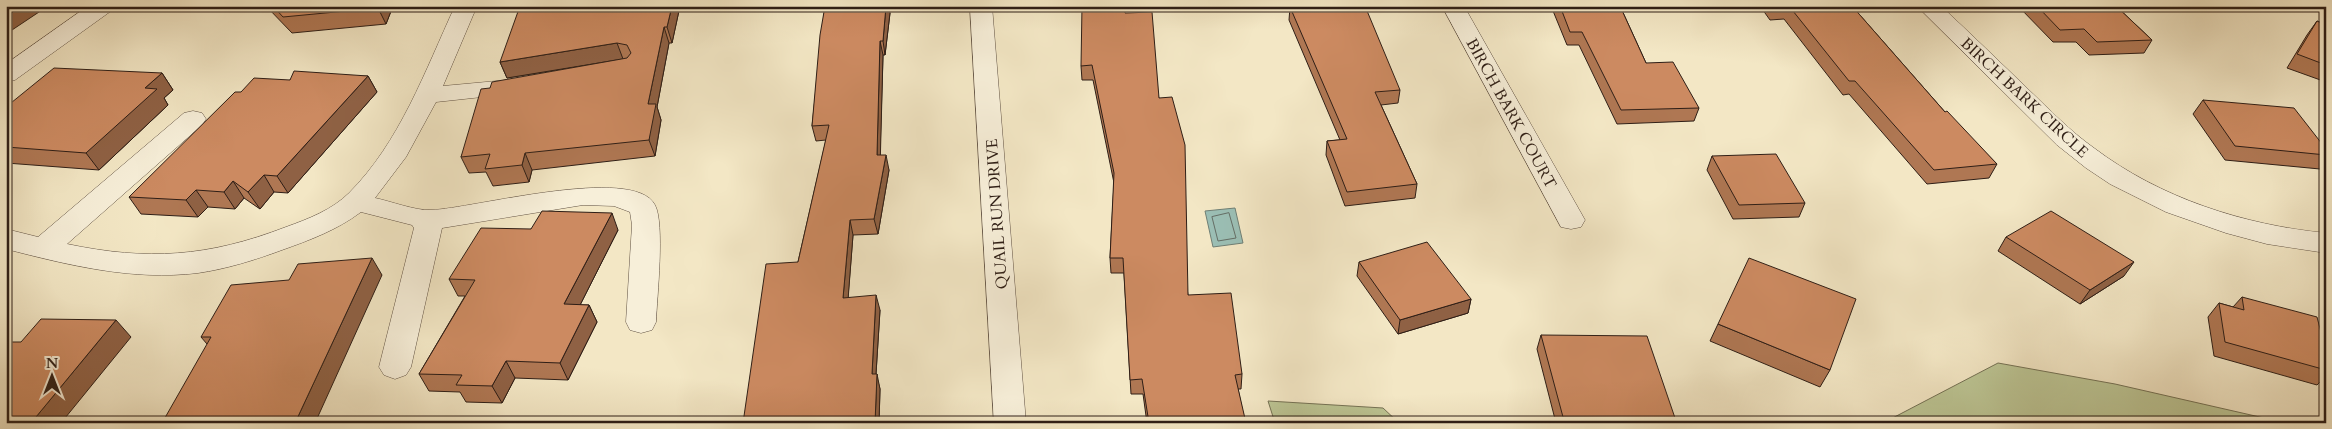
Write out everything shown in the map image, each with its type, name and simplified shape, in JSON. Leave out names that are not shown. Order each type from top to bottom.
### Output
[{"type":"street","points":[[6,75],[103,6]]},
{"type":"street","points":[[6,239],[43,249],[118,264],[187,264],[254,250],[318,226],[356,202],[379,176],[417,116],[466,6]]},
{"type":"street","name":"QUAIL RUN DRIVE","points":[[981,6],[1010,423]]},
{"type":"street","name":"BIRCH BARK COURT","points":[[1453,6],[1570,220]]},
{"type":"street","name":"BIRCH BARK CIRCLE","points":[[1928,6],[2052,127],[2094,161],[2154,196],[2220,220],[2295,242],[2326,243]]},
{"type":"street","points":[[426,95],[507,88],[546,82]]},
{"type":"street","points":[[43,249],[193,119]]},
{"type":"street","points":[[424,221],[583,196],[606,195],[629,198],[644,207],[646,225],[641,322]]},
{"type":"street","points":[[356,202],[421,218],[428,226],[395,367]]},
{"type":"green space","points":[[1998,363],[2115,384],[2286,423],[1883,423]]},
{"type":"green space","points":[[1268,401],[1383,408],[1399,423],[1275,423]]},
{"type":"water","points":[[1235,208],[1243,243],[1213,247],[1205,211]]},
{"type":"building","points":[[273,6],[379,6],[378,8],[283,17]]},
{"type":"building","points":[[520,6],[672,6],[667,27],[664,27],[648,104],[656,104],[649,140],[525,153],[522,165],[485,169],[490,154],[461,157],[481,89],[490,88],[492,82],[627,58],[631,53],[627,45],[617,43],[500,62]]},
{"type":"building","points":[[825,6],[886,6],[883,41],[880,41],[877,155],[886,155],[874,219],[850,220],[843,298],[876,295],[872,374],[877,374],[875,423],[743,423],[766,264],[798,262],[829,125],[812,126],[820,35]]},
{"type":"building","points":[[1082,6],[1125,6],[1125,13],[1152,12],[1159,98],[1172,97],[1185,145],[1188,295],[1231,293],[1242,374],[1235,375],[1246,423],[1149,423],[1142,379],[1130,380],[1123,258],[1110,258],[1114,173],[1092,65],[1081,66]]},
{"type":"building","points":[[1365,6],[1400,90],[1375,92],[1417,184],[1347,192],[1327,141],[1347,139],[1290,7]]},
{"type":"building","points":[[1560,6],[1620,6],[1646,63],[1673,62],[1699,108],[1621,110],[1582,32],[1570,32]]},
{"type":"building","points":[[1789,6],[1852,6],[1945,112],[1947,111],[1997,164],[1934,170],[1855,81],[1849,81]]},
{"type":"building","points":[[2037,6],[2116,6],[2152,40],[2097,42],[2084,29],[2060,30]]},
{"type":"building","points":[[2317,21],[2326,25],[2326,65],[2297,54]]},
{"type":"building","points":[[54,68],[162,73],[145,88],[157,89],[86,153],[6,147],[6,107]]},
{"type":"building","points":[[294,71],[368,76],[277,176],[264,175],[248,192],[233,181],[224,192],[196,190],[186,200],[129,197],[235,92],[241,92],[254,78],[290,80]]},
{"type":"building","points":[[2203,100],[2294,108],[2326,149],[2326,155],[2235,146]]},
{"type":"building","points":[[1776,154],[1805,203],[1739,205],[1712,156]]},
{"type":"building","points":[[542,211],[612,213],[564,304],[589,305],[560,363],[506,361],[492,386],[456,385],[462,375],[419,374],[475,280],[449,279],[481,228],[531,229]]},
{"type":"building","points":[[2051,211],[2134,262],[2090,290],[2006,237]]},
{"type":"building","points":[[1427,242],[1471,299],[1400,320],[1359,262]]},
{"type":"building","points":[[372,258],[295,423],[162,423],[211,337],[201,337],[231,285],[289,280],[298,264]]},
{"type":"building","points":[[1749,258],[1856,299],[1830,370],[1718,324]]},
{"type":"building","points":[[2242,297],[2317,317],[2326,352],[2326,370],[2225,342],[2219,303],[2244,310]]},
{"type":"building","points":[[41,319],[116,320],[31,423],[6,423],[6,342],[21,342]]},
{"type":"building","points":[[1541,335],[1647,336],[1675,418],[1563,417]]}]
